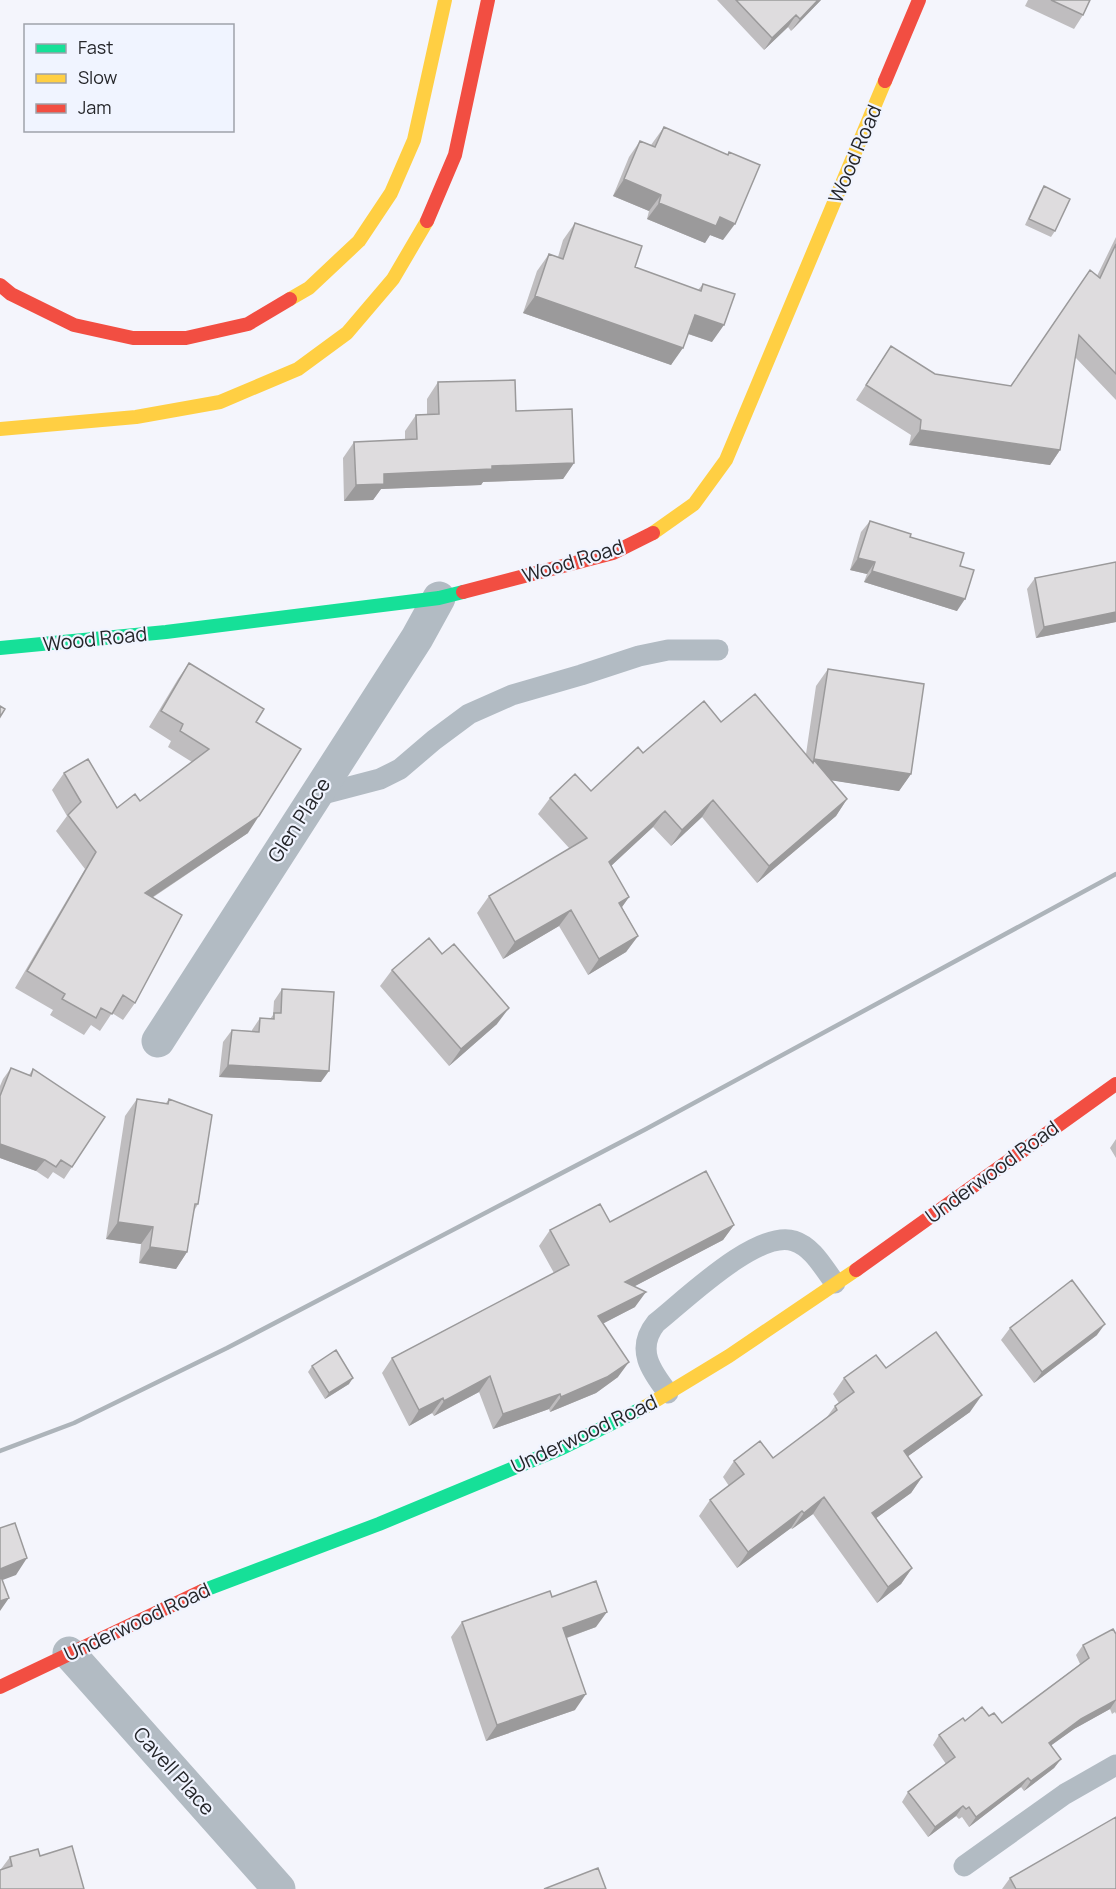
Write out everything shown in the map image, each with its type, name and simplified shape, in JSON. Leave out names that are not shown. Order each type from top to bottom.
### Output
[{"type":"main road","points":[[0,285],[11,294],[74,325],[134,338],[186,338],[248,324],[309,288],[359,241],[391,193],[414,140],[445,0]]},
{"type":"main road","points":[[0,429],[136,417],[220,402],[298,369],[347,333],[393,279],[425,226],[454,155],[488,0]]},
{"type":"main road","name":"Wood Road","points":[[0,648],[166,632],[439,598],[613,553],[659,530],[694,504],[726,460],[920,0]]},
{"type":"main road","name":"Underwood Road","points":[[0,1688],[205,1589],[379,1524],[562,1448],[637,1412],[729,1356],[1116,1084]]},
{"type":"street","name":"Glen Place","points":[[158,1041],[417,638],[439,598]]},
{"type":"street","name":"Cavell Place","points":[[69,1653],[279,1889]]},
{"type":"lane","points":[[315,796],[380,779],[400,769],[469,714],[512,695],[639,656],[668,650],[717,650]]},
{"type":"lane","points":[[668,1393],[652,1372],[645,1352],[648,1334],[656,1323],[734,1259],[774,1240],[793,1241],[809,1250],[835,1283]]},
{"type":"lane","points":[[964,1866],[1065,1794],[1116,1766]]},
{"type":"building","points":[[736,0],[818,0],[800,19],[796,15],[772,38]]},
{"type":"building","points":[[1051,0],[1090,0],[1083,15]]},
{"type":"building","points":[[664,127],[728,155],[729,152],[760,165],[735,224],[720,217],[716,226],[659,203],[661,195],[624,179],[640,141],[655,147]]},
{"type":"building","points":[[1044,186],[1070,199],[1055,231],[1029,219]]},
{"type":"building","points":[[575,223],[642,246],[635,267],[701,291],[703,284],[735,294],[724,325],[695,315],[683,348],[535,296],[549,254],[563,259]]},
{"type":"building","points":[[1116,244],[1116,374],[1079,335],[1060,450],[920,430],[921,420],[866,385],[891,346],[935,374],[1011,386],[1090,270],[1100,278]]},
{"type":"building","points":[[515,380],[516,411],[572,409],[574,463],[384,474],[384,484],[356,485],[354,442],[417,439],[416,415],[439,414],[438,382]]},
{"type":"building","points":[[870,521],[911,534],[910,537],[964,553],[960,566],[974,570],[965,599],[872,571],[875,562],[858,558]]},
{"type":"building","points":[[1116,562],[1116,612],[1044,627],[1035,578]]},
{"type":"building","points":[[189,663],[264,709],[256,722],[301,749],[259,816],[145,893],[182,915],[135,1003],[123,995],[112,1014],[101,1008],[96,1018],[62,999],[65,994],[27,971],[96,852],[68,815],[81,802],[64,773],[88,759],[117,808],[135,794],[140,801],[209,749],[180,731],[183,724],[161,711]]},
{"type":"building","points":[[828,669],[924,684],[911,774],[814,759]]},
{"type":"building","points":[[755,694],[813,763],[814,760],[847,799],[769,866],[713,800],[682,830],[665,811],[609,862],[629,897],[619,903],[638,936],[599,959],[571,910],[515,942],[489,896],[587,838],[550,798],[575,774],[591,791],[638,747],[643,753],[704,701],[721,722]]},
{"type":"building","points":[[0,706],[5,709],[0,717]]},
{"type":"building","points":[[429,938],[442,954],[454,944],[509,1008],[461,1049],[392,970]]},
{"type":"building","points":[[282,989],[334,992],[329,1071],[228,1065],[232,1030],[259,1032],[260,1018],[274,1019],[274,1013],[281,1013]]},
{"type":"building","points":[[11,1068],[31,1076],[33,1069],[105,1117],[72,1167],[61,1160],[56,1167],[45,1160],[0,1144],[0,1096]]},
{"type":"building","points":[[137,1099],[168,1104],[169,1099],[212,1115],[198,1204],[195,1204],[187,1252],[150,1247],[153,1227],[118,1222]]},
{"type":"building","points":[[706,1171],[734,1225],[625,1282],[646,1292],[598,1316],[629,1362],[607,1377],[561,1397],[560,1394],[503,1414],[490,1376],[444,1401],[443,1398],[419,1410],[392,1358],[569,1265],[550,1230],[600,1204],[610,1222]]},
{"type":"building","points":[[1072,1280],[1105,1324],[1042,1372],[1010,1328]]},
{"type":"building","points":[[936,1332],[982,1395],[904,1451],[922,1477],[872,1513],[912,1568],[888,1587],[824,1497],[748,1552],[710,1500],[744,1474],[734,1461],[760,1441],[773,1458],[837,1410],[835,1406],[854,1392],[844,1378],[876,1355],[886,1368]]},
{"type":"building","points":[[336,1350],[353,1378],[329,1393],[312,1366]]},
{"type":"building","points":[[15,1523],[27,1558],[0,1569],[0,1528]]},
{"type":"building","points":[[0,1574],[9,1598],[0,1601]]},
{"type":"building","points":[[596,1581],[607,1612],[563,1628],[586,1694],[497,1725],[462,1622],[550,1591],[552,1597]]},
{"type":"building","points":[[1113,1629],[1116,1634],[1116,1700],[1081,1719],[1049,1743],[1061,1759],[1031,1781],[1028,1778],[976,1817],[969,1807],[966,1809],[963,1806],[935,1827],[908,1792],[955,1757],[939,1735],[963,1718],[965,1721],[982,1707],[989,1716],[994,1713],[1002,1723],[1089,1658],[1083,1645]]},
{"type":"building","points":[[1116,1817],[1116,1889],[1016,1889],[1010,1878]]},
{"type":"building","points":[[72,1846],[84,1889],[0,1889],[0,1870],[12,1866],[10,1857],[38,1849],[40,1856]]},
{"type":"building","points":[[598,1868],[606,1889],[544,1889]]},
{"type":"railway","points":[[0,1451],[74,1423],[227,1348],[646,1129],[1116,874]]},
{"type":"traffic: fast","points":[[0,648],[166,632],[439,598],[463,592]]},
{"type":"traffic: fast","points":[[202,1591],[379,1524],[562,1448],[645,1407]]},
{"type":"traffic: slow","points":[[290,299],[309,288],[359,241],[391,193],[414,140],[445,0]]},
{"type":"traffic: slow","points":[[653,533],[694,504],[726,460],[885,81]]},
{"type":"traffic: slow","points":[[0,429],[136,417],[220,402],[298,369],[347,333],[393,279],[427,221]]},
{"type":"traffic: slow","points":[[645,1407],[729,1356],[856,1270]]},
{"type":"traffic: jam","points":[[427,221],[455,155],[488,0]]},
{"type":"traffic: jam","points":[[885,81],[919,0]]},
{"type":"traffic: jam","points":[[0,285],[11,294],[74,325],[133,338],[186,338],[248,324],[290,299]]},
{"type":"traffic: jam","points":[[463,592],[613,553],[653,533]]},
{"type":"traffic: jam","points":[[856,1270],[1116,1084]]},
{"type":"traffic: jam","points":[[0,1687],[202,1591]]}]
